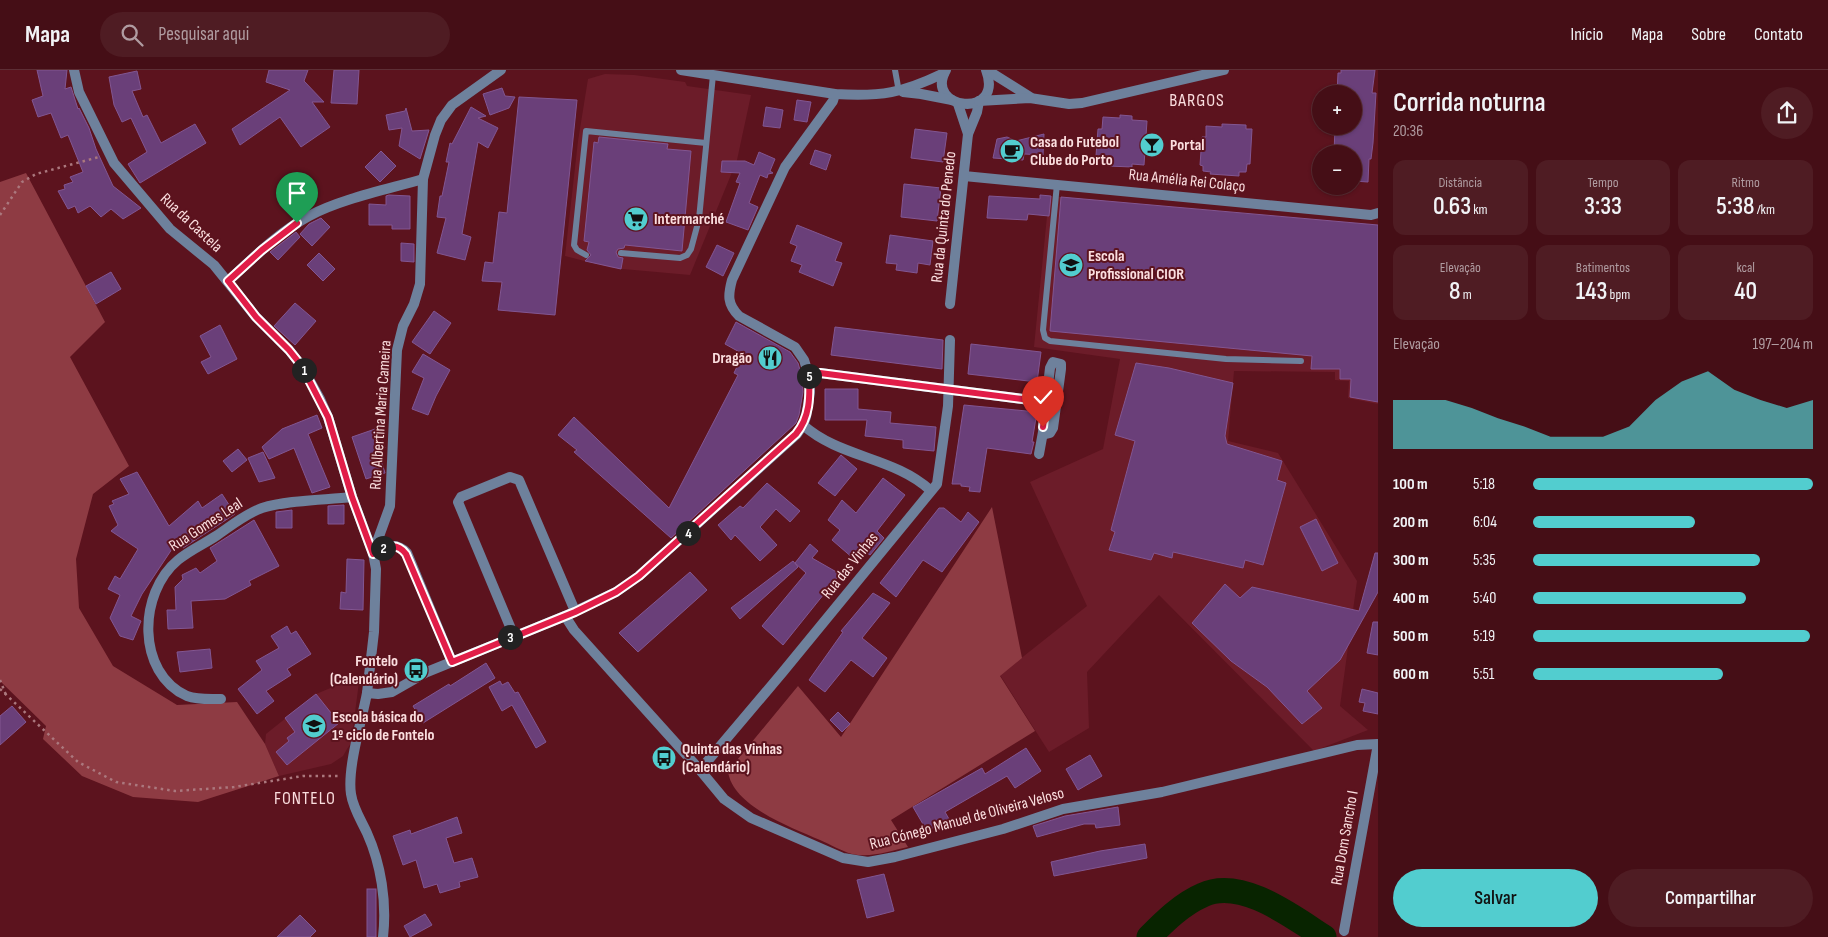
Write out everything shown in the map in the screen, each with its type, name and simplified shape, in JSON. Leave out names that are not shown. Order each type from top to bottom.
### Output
[{"type":"street","name":"Rua da Castela","points":[[74,70],[79,92],[110,154],[127,179],[170,229],[214,265],[256,317],[289,350],[301,365],[328,417],[352,497],[373,554]]},
{"type":"street","name":"Rua Albertina Maria Cameira","points":[[373,554],[390,506],[398,350],[403,326],[414,304],[421,276],[423,180],[435,135],[452,105],[501,70]]},
{"type":"street","points":[[681,70],[835,94],[878,95],[900,92],[921,94],[965,105],[979,101],[1030,98],[1069,104],[1092,102],[1224,70]]},
{"type":"street","points":[[987,70],[1030,98]]},
{"type":"street","name":"Rua da Quinta do Penedo","points":[[950,304],[968,134],[977,112],[979,101],[986,94],[989,86],[987,70]]},
{"type":"street","points":[[900,92],[945,72]]},
{"type":"street","name":"Rua da Quinta do Penedo","points":[[945,72],[943,88],[955,102],[968,134]]},
{"type":"street","points":[[367,693],[392,692],[427,672],[570,614],[616,592],[649,568],[748,479],[804,425],[809,405],[809,376],[802,355],[796,347],[739,316],[728,302],[728,293],[732,280],[785,166],[833,101],[835,94]]},
{"type":"street","name":"Rua Amélia Rei Colaço","points":[[964,176],[1371,215],[1378,213]]},
{"type":"street","points":[[228,281],[262,250],[310,215],[349,201],[423,180]]},
{"type":"street","name":"Rua das Vinhas","points":[[700,770],[782,673],[930,490],[937,484],[948,406],[950,340]]},
{"type":"street","points":[[1039,454],[1050,368],[1053,362],[1057,362],[1061,364],[1061,369],[1053,428],[1050,433],[1046,434],[1043,432]]},
{"type":"street","points":[[809,376],[820,373],[1046,402]]},
{"type":"street","points":[[804,425],[820,438],[835,446],[901,470],[920,480],[930,490]]},
{"type":"street","name":"Rua Cónego Manuel de Oliveira Veloso","points":[[514,636],[458,502],[461,497],[510,477],[519,480],[570,614],[574,630],[724,799],[752,818],[843,858],[868,862],[895,857],[1003,829],[1063,809],[1162,792],[1357,745],[1378,744]]},
{"type":"street","name":"Rua Gomes Leal","points":[[221,699],[201,699],[188,696],[174,688],[163,677],[150,648],[151,602],[156,587],[177,561],[253,512],[273,506],[352,497]]},
{"type":"street","points":[[383,937],[381,877],[376,855],[350,794],[350,777],[367,693],[377,586],[373,554],[394,545],[399,546],[406,554],[452,662]]},
{"type":"street","name":"Rua Dom Sancho I","points":[[1344,934],[1378,744]]},
{"type":"lane","points":[[894,70],[900,92]]},
{"type":"lane","points":[[621,253],[680,258],[690,253],[699,219],[713,75]]},
{"type":"lane","points":[[586,255],[577,250],[574,245],[586,131],[706,142]]},
{"type":"lane","points":[[1057,184],[1043,330],[1045,338],[1050,341],[1226,358],[1301,361]]},
{"type":"path","points":[[0,215],[22,182],[36,174],[110,154]]},
{"type":"path","points":[[0,680],[8,698]]},
{"type":"path","points":[[0,689],[78,762],[116,782],[175,791],[234,787],[303,776],[350,777]]},
{"type":"shaded area","points":[[605,74],[634,75],[685,82],[687,86],[751,95],[737,160],[690,275],[612,268],[565,256],[578,141],[588,79]]},
{"type":"shaded area","points":[[26,173],[105,322],[70,357],[129,466],[93,494],[76,559],[79,608],[113,666],[177,705],[237,702],[265,744],[279,776],[198,802],[133,797],[82,776],[43,739],[46,726],[0,681],[0,182]]},
{"type":"shaded area","points":[[1049,196],[1378,226],[1378,404],[1348,398],[1349,381],[1335,380],[1335,372],[1234,371],[1228,441],[1278,453],[1357,581],[1340,706],[1368,730],[1314,751],[1159,595],[1087,672],[1089,728],[1049,752],[1000,675],[1087,606],[1030,482],[1103,449],[1120,359],[1034,347]]},
{"type":"shaded area","points":[[992,507],[1022,658],[1000,676],[1035,731],[891,820],[908,847],[873,855],[852,854],[779,822],[751,805],[740,795],[732,783],[728,771],[798,686],[841,737]]},
{"type":"shaded area","name":"Escola básica do 1º ciclo de Fontelo","points":[[343,679],[359,682],[351,743],[343,756],[331,764],[279,776],[265,744],[266,734],[316,694],[333,687]]},
{"type":"building","points":[[37,70],[67,70],[65,89],[71,87],[78,109],[89,128],[96,149],[113,186],[141,208],[123,219],[111,209],[101,217],[90,206],[78,213],[75,206],[68,209],[58,191],[65,189],[64,185],[73,182],[70,177],[83,172],[68,135],[61,138],[51,113],[38,117],[32,100],[43,96]]},
{"type":"building","points":[[269,70],[308,70],[304,81],[324,102],[312,102],[330,127],[301,147],[280,117],[240,145],[232,129],[290,90],[266,82]]},
{"type":"building","points":[[334,70],[359,70],[357,104],[331,103]]},
{"type":"building","points":[[1341,70],[1375,70],[1372,93],[1376,93],[1373,143],[1371,159],[1369,159],[1368,182],[1362,182],[1362,145],[1334,145],[1335,135],[1362,135],[1362,85],[1337,85],[1338,73],[1341,73]]},
{"type":"building","points":[[137,71],[141,89],[132,91],[143,117],[147,115],[161,143],[195,124],[206,143],[140,183],[128,164],[147,152],[131,118],[122,122],[114,105],[109,77]]},
{"type":"building","points":[[502,88],[505,96],[515,97],[509,108],[490,115],[483,94]]},
{"type":"building","points":[[519,97],[577,100],[555,315],[498,310],[502,282],[482,281],[485,262],[493,263],[499,212],[507,213]]},
{"type":"building","points":[[797,100],[811,102],[807,122],[794,120]]},
{"type":"building","points":[[471,107],[486,116],[478,118],[498,128],[488,148],[478,142],[462,234],[471,237],[465,260],[437,253],[446,218],[437,217],[440,196],[442,196],[449,162],[446,162],[450,143],[452,144]]},
{"type":"building","points":[[766,107],[783,110],[780,128],[763,126]]},
{"type":"building","points":[[406,108],[412,131],[429,130],[420,159],[399,146],[402,128],[389,130],[386,115],[405,111]]},
{"type":"building","points":[[1120,115],[1132,116],[1132,120],[1147,121],[1144,165],[1132,164],[1132,167],[1108,166],[1108,162],[1100,161],[1100,157],[1096,156],[1098,129],[1102,129],[1103,117],[1120,118]]},
{"type":"building","points":[[1222,124],[1246,125],[1246,129],[1252,129],[1250,164],[1247,164],[1246,172],[1239,172],[1239,176],[1210,174],[1211,172],[1203,171],[1203,166],[1200,165],[1202,137],[1206,137],[1206,126],[1222,127]]},
{"type":"building","points":[[915,129],[947,133],[943,162],[911,158]]},
{"type":"building","points":[[1044,134],[1043,155],[1024,154],[1023,160],[993,158],[997,139],[1007,137],[1016,141]]},
{"type":"building","name":"Intermarché","points":[[599,137],[668,144],[667,149],[691,151],[682,251],[625,245],[624,248],[618,249],[616,252],[618,257],[623,258],[621,269],[585,261],[591,255],[587,250],[589,242],[584,241],[594,142],[598,143]]},
{"type":"building","points":[[815,150],[831,155],[826,170],[810,164]]},
{"type":"building","points":[[381,151],[396,166],[380,182],[365,167]]},
{"type":"building","points":[[759,152],[775,159],[770,171],[773,173],[768,174],[767,178],[760,175],[749,203],[758,207],[748,230],[726,222],[740,183],[736,182],[740,173],[721,172],[722,161],[745,161],[754,165]]},
{"type":"building","points":[[904,184],[941,188],[937,221],[901,217]]},
{"type":"building","points":[[1040,195],[1051,196],[1049,216],[1028,214],[1027,220],[987,218],[989,196],[1040,199]]},
{"type":"building","points":[[386,196],[410,196],[410,229],[392,229],[392,225],[369,225],[369,204],[386,205]]},
{"type":"building","points":[[1061,197],[1378,225],[1378,402],[1350,397],[1351,379],[1340,379],[1340,369],[1311,369],[1312,356],[1050,331]]},
{"type":"building","points":[[321,218],[330,227],[312,246],[300,234],[309,224]]},
{"type":"building","points":[[797,225],[842,243],[835,261],[842,263],[833,286],[799,272],[802,265],[791,261],[797,246],[790,243]]},
{"type":"building","points":[[296,232],[300,237],[278,260],[270,252]]},
{"type":"building","points":[[890,235],[933,241],[930,265],[918,263],[917,273],[896,270],[897,264],[886,263]]},
{"type":"building","points":[[401,243],[414,244],[414,262],[401,261]]},
{"type":"building","points":[[717,245],[734,253],[723,276],[706,267]]},
{"type":"building","points":[[319,253],[335,269],[323,281],[307,265]]},
{"type":"building","points":[[111,272],[121,289],[96,304],[86,286]]},
{"type":"building","points":[[295,303],[316,321],[295,345],[274,326]]},
{"type":"building","points":[[434,311],[451,323],[430,354],[412,342]]},
{"type":"building","points":[[736,322],[790,352],[798,363],[802,377],[803,392],[799,415],[796,423],[671,538],[574,452],[577,450],[558,435],[574,417],[669,508],[738,375],[734,373],[743,354],[725,344]]},
{"type":"building","points":[[220,325],[237,359],[208,374],[201,362],[211,357],[200,336]]},
{"type":"building","points":[[835,327],[943,340],[942,369],[831,355]]},
{"type":"building","points":[[971,344],[1041,352],[1037,382],[968,374]]},
{"type":"building","points":[[423,354],[450,370],[428,415],[412,409],[424,378],[412,372]]},
{"type":"building","points":[[1136,363],[1169,368],[1233,383],[1225,436],[1227,444],[1282,461],[1277,480],[1286,483],[1263,565],[1245,560],[1243,568],[1173,552],[1172,558],[1154,553],[1151,560],[1109,550],[1115,532],[1111,530],[1135,441],[1115,435]]},
{"type":"building","points":[[825,389],[858,389],[858,409],[891,412],[890,423],[936,427],[934,451],[903,448],[903,440],[865,436],[867,420],[825,420]]},
{"type":"building","points":[[964,405],[1037,412],[1031,454],[987,448],[980,492],[969,491],[970,487],[961,486],[961,484],[952,484]]},
{"type":"building","points":[[317,415],[322,428],[308,434],[330,487],[312,493],[294,448],[269,459],[262,447],[282,429]]},
{"type":"building","points":[[378,428],[385,448],[378,450],[385,473],[366,479],[352,437]]},
{"type":"building","points":[[238,449],[247,460],[232,472],[223,461]]},
{"type":"building","points":[[263,452],[275,478],[259,482],[248,458]]},
{"type":"building","points":[[841,455],[857,469],[835,496],[818,483]]},
{"type":"building","points":[[137,472],[169,526],[198,501],[202,508],[222,494],[235,514],[183,548],[178,540],[142,594],[131,616],[141,621],[133,640],[120,636],[110,618],[120,595],[108,589],[115,576],[120,579],[138,549],[111,531],[118,525],[109,506],[114,504],[112,501],[129,494],[120,479]]},
{"type":"building","points":[[883,478],[905,495],[877,531],[884,538],[870,555],[863,550],[854,559],[832,540],[840,530],[828,520],[842,500],[856,513]]},
{"type":"building","points":[[767,483],[800,511],[790,522],[776,509],[760,527],[777,545],[760,561],[735,535],[731,540],[718,525],[740,506],[743,508]]},
{"type":"building","points":[[344,505],[344,524],[328,524],[328,506]]},
{"type":"building","points":[[939,508],[944,508],[961,522],[968,512],[979,522],[942,572],[923,560],[896,597],[880,583]]},
{"type":"building","points":[[292,510],[292,528],[276,528],[276,512]]},
{"type":"building","points":[[1316,519],[1338,563],[1322,571],[1300,527]]},
{"type":"building","points":[[254,520],[279,566],[249,581],[251,585],[225,599],[191,601],[193,628],[168,629],[167,610],[176,610],[175,587],[183,579],[182,575],[196,568],[200,573],[217,561],[210,548]]},
{"type":"building","points":[[810,544],[818,551],[812,558],[840,574],[783,645],[762,626],[806,573],[795,563]]},
{"type":"building","points":[[1375,553],[1378,553],[1378,592],[1340,660],[1307,691],[1322,708],[1302,724],[1267,687],[1231,661],[1192,623],[1225,584],[1240,598],[1252,587],[1359,611]]},
{"type":"building","points":[[347,559],[364,560],[363,610],[340,609],[341,592],[346,593]]},
{"type":"building","points":[[793,561],[798,567],[740,619],[731,608]]},
{"type":"building","points":[[690,572],[707,590],[638,652],[619,633]]},
{"type":"building","points":[[873,593],[890,603],[862,638],[887,658],[873,677],[851,660],[825,692],[809,680],[843,632],[841,631]]},
{"type":"building","points":[[1373,622],[1378,622],[1378,655],[1367,653]]},
{"type":"building","points":[[287,626],[291,634],[296,631],[311,654],[287,669],[291,675],[266,691],[274,701],[257,714],[238,689],[262,670],[256,661],[279,648],[271,636]]},
{"type":"building","points":[[210,649],[212,668],[180,672],[177,652]]},
{"type":"building","points":[[486,663],[495,678],[423,723],[413,706],[449,684],[450,686]]},
{"type":"building","points":[[500,681],[502,685],[508,682],[515,693],[518,692],[546,742],[536,748],[512,705],[502,711],[489,687]]},
{"type":"building","points":[[1362,689],[1378,693],[1378,714],[1363,711],[1365,703],[1359,702]]},
{"type":"building","points":[[316,694],[339,723],[287,765],[276,752],[289,741],[287,738],[295,732],[285,718]]},
{"type":"building","points":[[12,706],[26,722],[0,745],[0,716]]},
{"type":"building","points":[[838,712],[850,724],[842,732],[830,720]]},
{"type":"building","points":[[1026,748],[1041,771],[1015,788],[1007,776],[945,812],[949,819],[927,831],[913,807],[982,768],[985,774]]},
{"type":"building","points":[[1090,755],[1102,776],[1078,790],[1066,769]]},
{"type":"building","points":[[1118,807],[1120,825],[1096,828],[1095,824],[1084,824],[1037,837],[1033,826],[1065,816]]},
{"type":"building","points":[[457,817],[462,833],[446,838],[454,863],[472,858],[478,877],[459,882],[460,887],[440,893],[437,884],[424,888],[416,860],[403,865],[393,836],[410,830],[411,834]]},
{"type":"building","points":[[1145,844],[1147,858],[1054,876],[1051,862],[1100,851]]},
{"type":"building","points":[[884,874],[894,911],[867,918],[857,880]]},
{"type":"building","points":[[367,889],[376,889],[376,937],[367,937]]},
{"type":"building","points":[[425,914],[432,925],[410,937],[404,926]]},
{"type":"building","points":[[300,915],[316,931],[310,937],[277,937]]},
{"type":"waterway","points":[[1149,937],[1188,903],[1203,895],[1218,891],[1234,891],[1250,895],[1282,910],[1324,937]]},
{"type":"place","name":"Portal","points":[[1152,145]]},
{"type":"place","name":"Casa do Futebol Clube do Porto","points":[[1012,151]]},
{"type":"place","name":"Intermarché","points":[[636,219]]},
{"type":"place","name":"Escola Profissional CIOR","points":[[1071,265]]},
{"type":"place","name":"Dragão","points":[[770,358]]},
{"type":"place","name":"Fontelo (Calendário)","points":[[416,670]]},
{"type":"place","name":"Escola básica do 1º ciclo de Fontelo","points":[[314,726]]},
{"type":"place","name":"Quinta das Vinhas (Calendário)","points":[[664,758]]},
{"type":"district","name":"BARGOS","points":[[1197,100]]},
{"type":"district","name":"FONTELO","points":[[305,798]]},
{"type":"route","points":[[297,223],[262,250],[228,281],[256,317],[289,350],[301,365],[328,417],[352,497],[373,554],[388,546],[394,545],[403,549],[452,662],[575,612],[616,592],[649,568],[748,479],[804,425],[809,405],[809,376],[820,373],[1046,402],[1043,427]]}]
